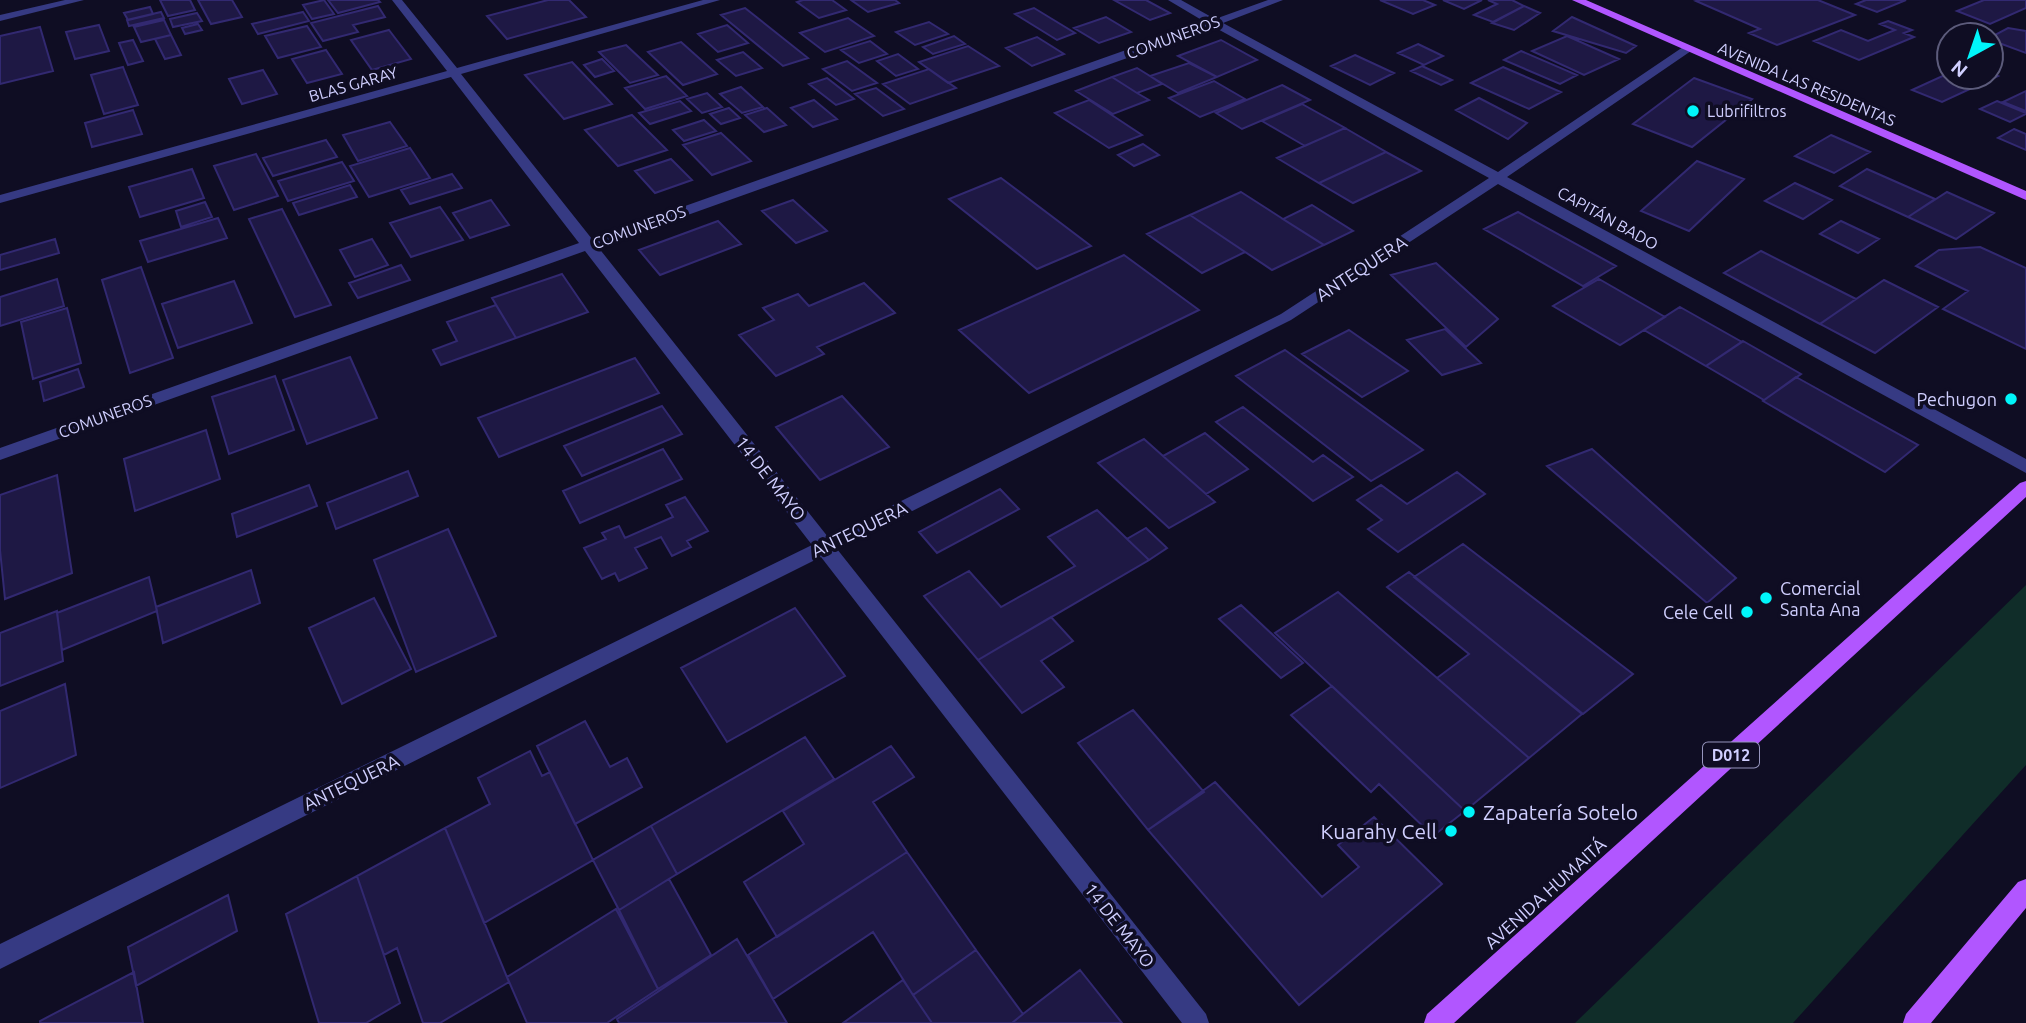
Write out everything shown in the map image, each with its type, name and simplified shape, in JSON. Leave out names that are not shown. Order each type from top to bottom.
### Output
[{"type":"main road","name":"AVENIDA LAS RESIDENTAS","points":[[1577,0],[2026,196]]},
{"type":"main road","name":"AVENIDA HUMAITÁ","points":[[1436,1023],[2026,486]]},
{"type":"main road","points":[[1915,1023],[2026,890]]},
{"type":"street","points":[[0,18],[79,0]]},
{"type":"street","name":"14 DE MAYO","points":[[397,0],[1196,1023]]},
{"type":"street","name":"BLAS GARAY","points":[[0,199],[715,0]]},
{"type":"street","name":"CAPITÁN BADO","points":[[1173,0],[2026,467]]},
{"type":"street","name":"COMUNEROS","points":[[0,454],[1278,0]]},
{"type":"street","name":"ANTEQUERA","points":[[0,957],[1286,317],[1499,178],[1687,49]]},
{"type":"green space","points":[[2026,585],[2026,765],[1793,1023],[1575,1023]]},
{"type":"building","points":[[160,0],[190,0],[195,10],[168,16]]},
{"type":"building","points":[[198,0],[232,0],[242,17],[211,24]]},
{"type":"building","points":[[324,0],[334,14],[312,19],[303,5]]},
{"type":"building","points":[[328,0],[378,0],[380,2],[338,13]]},
{"type":"building","points":[[548,0],[569,0],[586,17],[507,39],[487,16]]},
{"type":"building","points":[[832,0],[846,10],[819,18],[797,2]]},
{"type":"building","points":[[851,0],[895,0],[899,3],[868,12]]},
{"type":"building","points":[[1114,0],[1146,0],[1170,13],[1150,20]]},
{"type":"building","points":[[1380,0],[1423,0],[1435,5],[1413,14]]},
{"type":"building","points":[[1443,0],[1482,0],[1464,9]]},
{"type":"building","points":[[1488,0],[1512,0],[1524,6],[1493,22],[1474,15],[1497,4]]},
{"type":"building","points":[[1818,0],[1855,15],[1777,45],[1749,33],[1760,29],[1696,1]]},
{"type":"building","points":[[1866,0],[1906,0],[1877,12],[1856,4]]},
{"type":"building","points":[[1984,0],[2026,0],[2026,8],[1997,21],[1982,21],[1957,11]]},
{"type":"building","points":[[378,6],[385,17],[353,25],[358,32],[323,41],[311,23]]},
{"type":"building","points":[[1524,6],[1540,13],[1514,30],[1492,23]]},
{"type":"building","points":[[150,7],[153,14],[128,20],[124,13]]},
{"type":"building","points":[[745,8],[808,58],[783,66],[721,15]]},
{"type":"building","points":[[1034,8],[1075,33],[1057,40],[1015,14]]},
{"type":"building","points":[[161,12],[164,18],[129,26],[127,20]]},
{"type":"building","points":[[303,12],[309,21],[258,34],[252,24]]},
{"type":"building","points":[[197,13],[202,21],[173,27],[170,19]]},
{"type":"building","points":[[1106,17],[1131,32],[1099,43],[1074,28]]},
{"type":"building","points":[[1572,17],[1636,46],[1626,53],[1553,31]]},
{"type":"building","points":[[848,18],[874,36],[825,52],[800,33]]},
{"type":"building","points":[[164,20],[171,35],[141,42],[134,27]]},
{"type":"building","points":[[1888,21],[1912,30],[1904,33],[1914,37],[1859,60],[1814,41],[1841,30],[1868,41],[1895,30],[1880,24]]},
{"type":"building","points":[[929,22],[948,34],[915,45],[896,32]]},
{"type":"building","points":[[198,24],[202,30],[185,34],[182,28]]},
{"type":"building","points":[[99,25],[109,51],[75,59],[66,32]]},
{"type":"building","points":[[727,25],[748,43],[718,52],[698,34]]},
{"type":"building","points":[[307,26],[321,47],[278,58],[265,36]]},
{"type":"building","points":[[40,27],[53,71],[0,84],[0,36]]},
{"type":"building","points":[[389,30],[411,59],[372,70],[351,40]]},
{"type":"building","points":[[2005,30],[2026,31],[2026,53],[2005,45]]},
{"type":"building","points":[[171,35],[181,55],[165,59],[155,39]]},
{"type":"building","points":[[954,36],[965,44],[933,54],[923,47]]},
{"type":"building","points":[[1567,36],[1619,59],[1584,75],[1532,51]]},
{"type":"building","points":[[1037,37],[1064,54],[1032,66],[1006,48]]},
{"type":"building","points":[[133,40],[143,61],[128,65],[119,43]]},
{"type":"building","points":[[1221,40],[1257,60],[1217,77],[1178,56]]},
{"type":"building","points":[[870,41],[887,54],[859,63],[841,50]]},
{"type":"building","points":[[681,42],[717,74],[683,85],[648,52]]},
{"type":"building","points":[[1418,44],[1443,56],[1424,65],[1398,53]]},
{"type":"building","points":[[626,45],[658,75],[630,83],[599,52]]},
{"type":"building","points":[[968,46],[999,66],[948,83],[919,62]]},
{"type":"building","points":[[326,50],[342,74],[307,83],[292,59]]},
{"type":"building","points":[[1521,51],[1577,75],[1560,84],[1504,60]]},
{"type":"building","points":[[743,52],[762,68],[736,76],[717,60]]},
{"type":"building","points":[[898,54],[918,69],[896,76],[877,61]]},
{"type":"building","points":[[1355,55],[1394,73],[1370,85],[1331,66]]},
{"type":"building","points":[[602,59],[614,71],[595,77],[584,65]]},
{"type":"building","points":[[847,61],[877,83],[852,91],[823,69]]},
{"type":"building","points":[[572,62],[612,104],[564,119],[525,75]]},
{"type":"building","points":[[1189,63],[1217,77],[1178,93],[1150,76]]},
{"type":"building","points":[[1422,66],[1452,80],[1441,85],[1411,71]]},
{"type":"building","points":[[123,67],[138,105],[104,114],[91,75]]},
{"type":"building","points":[[1503,67],[1561,92],[1529,109],[1471,83]]},
{"type":"building","points":[[1137,68],[1162,84],[1137,93],[1112,77]]},
{"type":"building","points":[[929,69],[956,88],[910,104],[883,84]]},
{"type":"building","points":[[263,70],[277,94],[242,104],[229,79]]},
{"type":"building","points":[[666,76],[687,96],[645,109],[625,88]]},
{"type":"building","points":[[1112,77],[1149,100],[1113,114],[1076,91]]},
{"type":"building","points":[[827,78],[854,99],[836,105],[809,84]]},
{"type":"building","name":"Lubrifiltros","points":[[1694,78],[1752,99],[1692,147],[1633,124]]},
{"type":"building","points":[[1935,79],[1935,91],[1966,91],[1942,102],[1912,90]]},
{"type":"building","points":[[1214,81],[1245,99],[1200,117],[1169,98]]},
{"type":"building","points":[[1282,85],[1310,100],[1242,129],[1216,113]]},
{"type":"building","points":[[741,87],[763,107],[742,113],[720,94]]},
{"type":"building","points":[[876,88],[904,109],[883,116],[855,94]]},
{"type":"building","points":[[2026,91],[2026,111],[2003,102]]},
{"type":"building","points":[[707,93],[722,107],[702,113],[687,99]]},
{"type":"building","points":[[1479,98],[1527,123],[1508,139],[1456,110]]},
{"type":"building","points":[[814,100],[837,119],[813,127],[791,108]]},
{"type":"building","points":[[1089,100],[1142,135],[1109,148],[1055,113]]},
{"type":"building","points":[[680,101],[691,111],[650,124],[639,113]]},
{"type":"building","points":[[1997,101],[2026,114],[2010,122],[1980,109]]},
{"type":"building","points":[[1302,104],[1345,128],[1305,146],[1262,121]]},
{"type":"building","points":[[729,108],[740,118],[721,124],[710,114]]},
{"type":"building","points":[[767,108],[786,125],[764,132],[745,115]]},
{"type":"building","points":[[133,110],[142,134],[92,147],[85,123]]},
{"type":"building","points":[[632,115],[667,150],[618,166],[585,130]]},
{"type":"building","points":[[704,120],[716,131],[684,141],[673,130]]},
{"type":"building","points":[[390,122],[407,146],[358,161],[343,135]]},
{"type":"building","points":[[1345,128],[1386,152],[1319,183],[1277,158]]},
{"type":"building","points":[[2014,129],[2026,134],[2026,150],[1998,138]]},
{"type":"building","points":[[721,133],[751,161],[712,175],[683,145]]},
{"type":"building","points":[[1831,135],[1870,152],[1834,173],[1795,156]]},
{"type":"building","points":[[326,140],[337,157],[273,176],[263,158]]},
{"type":"building","points":[[1143,144],[1159,155],[1134,166],[1118,155]]},
{"type":"building","points":[[410,148],[430,178],[369,197],[350,166]]},
{"type":"building","points":[[1386,152],[1421,171],[1353,203],[1319,183]]},
{"type":"building","points":[[256,154],[278,196],[234,210],[214,166]]},
{"type":"building","points":[[671,159],[692,180],[655,193],[635,171]]},
{"type":"building","points":[[1697,161],[1744,179],[1689,231],[1641,211]]},
{"type":"building","points":[[342,162],[354,181],[288,201],[278,181]]},
{"type":"building","points":[[192,169],[204,198],[140,217],[129,187]]},
{"type":"building","points":[[1867,169],[1935,199],[1908,217],[1840,186]]},
{"type":"building","points":[[452,174],[462,188],[410,204],[401,190]]},
{"type":"building","points":[[1001,178],[1091,246],[1037,269],[949,199]]},
{"type":"building","points":[[1795,183],[1832,200],[1803,219],[1765,201]]},
{"type":"building","points":[[350,185],[357,197],[299,215],[293,203]]},
{"type":"building","points":[[1241,192],[1324,245],[1272,270],[1190,215]]},
{"type":"building","points":[[1947,192],[1994,213],[1956,239],[1908,217]]},
{"type":"building","points":[[491,200],[509,225],[470,238],[453,213]]},
{"type":"building","points":[[793,200],[827,231],[796,243],[762,211]]},
{"type":"building","points":[[205,202],[212,217],[181,227],[176,211]]},
{"type":"building","points":[[1312,205],[1353,231],[1324,245],[1283,219]]},
{"type":"building","points":[[440,207],[463,240],[411,257],[390,223]]},
{"type":"building","points":[[282,209],[331,305],[295,317],[249,219]]},
{"type":"building","points":[[1518,212],[1616,266],[1583,286],[1484,229]]},
{"type":"building","points":[[1190,215],[1245,252],[1202,273],[1147,234]]},
{"type":"building","points":[[218,218],[227,238],[148,262],[140,241]]},
{"type":"building","points":[[718,221],[741,244],[660,275],[639,250]]},
{"type":"building","points":[[1841,221],[1879,239],[1858,253],[1820,234]]},
{"type":"building","points":[[55,239],[59,253],[0,270],[0,255]]},
{"type":"building","points":[[372,239],[388,265],[355,277],[340,250]]},
{"type":"building","points":[[1980,247],[2026,268],[2026,349],[1943,309],[1968,291],[1916,266],[1939,250]]},
{"type":"building","points":[[1761,251],[1856,299],[1820,324],[1724,273]]},
{"type":"building","points":[[1124,255],[1199,310],[1029,393],[959,330]]},
{"type":"building","points":[[1436,263],[1498,319],[1466,347],[1391,275]]},
{"type":"building","points":[[401,265],[410,280],[358,298],[349,283]]},
{"type":"building","points":[[141,267],[173,358],[130,373],[102,280]]},
{"type":"building","points":[[562,274],[588,312],[516,338],[492,298]]},
{"type":"building","points":[[57,279],[64,306],[0,326],[0,297]]},
{"type":"building","points":[[1599,279],[1665,317],[1620,345],[1553,306]]},
{"type":"building","points":[[1884,280],[1938,307],[1875,353],[1820,324]]},
{"type":"building","points":[[234,281],[252,323],[178,348],[162,304]]},
{"type":"building","points":[[864,283],[895,313],[817,347],[824,354],[776,376],[739,335],[774,320],[763,308],[798,294],[809,306]]},
{"type":"building","points":[[496,305],[516,338],[441,365],[433,350],[457,341],[447,322]]},
{"type":"building","points":[[1680,307],[1742,342],[1706,366],[1644,330]]},
{"type":"building","points":[[67,308],[81,363],[33,379],[21,322]]},
{"type":"building","points":[[1445,329],[1481,363],[1442,375],[1407,340]]},
{"type":"building","points":[[1349,330],[1408,371],[1362,397],[1302,354]]},
{"type":"building","points":[[1743,341],[1801,374],[1764,400],[1706,366]]},
{"type":"building","points":[[1285,350],[1423,450],[1371,481],[1236,376]]},
{"type":"building","points":[[350,357],[377,418],[307,444],[283,380]]},
{"type":"building","points":[[635,358],[659,393],[499,457],[478,418]]},
{"type":"building","points":[[78,369],[84,387],[44,401],[40,382]]},
{"type":"building","points":[[275,376],[294,430],[229,454],[212,397]]},
{"type":"building","points":[[1796,377],[1918,445],[1885,472],[1763,401]]},
{"type":"building","points":[[842,396],[889,447],[820,480],[776,427]]},
{"type":"building","points":[[662,406],[682,434],[582,476],[564,446]]},
{"type":"building","points":[[1243,407],[1313,462],[1323,455],[1353,477],[1313,501],[1216,422]]},
{"type":"building","points":[[206,430],[220,479],[135,511],[124,459]]},
{"type":"building","points":[[1205,433],[1248,469],[1206,494],[1163,456]]},
{"type":"building","points":[[1144,439],[1215,502],[1169,528],[1098,463]]},
{"type":"building","points":[[663,449],[682,479],[580,523],[563,491]]},
{"type":"building","points":[[1592,449],[1736,578],[1707,603],[1547,466]]},
{"type":"building","points":[[408,471],[418,496],[336,529],[327,503]]},
{"type":"building","points":[[1457,472],[1485,494],[1398,552],[1368,529],[1382,520],[1357,500],[1381,485],[1407,504]]},
{"type":"building","points":[[57,475],[72,573],[5,599],[0,550],[0,495]]},
{"type":"building","points":[[309,485],[317,506],[237,537],[232,514]]},
{"type":"building","points":[[1000,489],[1019,509],[937,553],[919,532]]},
{"type":"building","points":[[685,497],[708,531],[687,541],[691,547],[672,556],[661,537],[635,548],[647,568],[619,581],[615,573],[602,579],[584,548],[606,539],[602,533],[619,526],[625,538],[673,517],[666,505]]},
{"type":"building","points":[[1097,510],[1149,560],[978,660],[924,596],[969,571],[1001,607],[1075,566],[1048,537]]},
{"type":"building","points":[[1146,528],[1167,548],[1149,560],[1127,539]]},
{"type":"building","points":[[448,529],[496,636],[416,672],[374,560]]},
{"type":"building","points":[[1463,544],[1633,674],[1583,714],[1414,577]]},
{"type":"building","points":[[251,570],[260,603],[163,643],[156,607]]},
{"type":"building","points":[[1409,572],[1582,714],[1529,758],[1437,678],[1469,654],[1387,587]]},
{"type":"building","points":[[149,577],[157,611],[62,650],[57,613]]},
{"type":"building","points":[[1338,592],[1529,758],[1465,811],[1275,633]]},
{"type":"building","points":[[374,598],[411,669],[342,704],[309,628]]},
{"type":"building","points":[[1241,605],[1303,663],[1281,678],[1219,619]]},
{"type":"building","points":[[795,608],[845,676],[727,742],[681,668]]},
{"type":"building","points":[[57,611],[63,661],[0,686],[0,633]]},
{"type":"building","points":[[1051,617],[1073,641],[1041,661],[1064,687],[1022,713],[978,660]]},
{"type":"building","points":[[65,684],[76,755],[0,788],[0,711]]},
{"type":"building","points":[[1332,686],[1465,811],[1433,836],[1379,784],[1371,792],[1291,715]]},
{"type":"building","points":[[1133,710],[1204,792],[1148,830],[1078,743]]},
{"type":"building","points":[[585,721],[610,767],[627,758],[642,787],[575,824],[537,746]]},
{"type":"building","points":[[805,737],[834,779],[677,874],[651,826]]},
{"type":"building","points":[[891,746],[914,777],[873,802],[907,852],[777,937],[744,882],[804,844],[783,811]]},
{"type":"building","points":[[530,751],[542,776],[550,772],[593,860],[484,923],[445,828],[490,804],[478,778]]},
{"type":"building","points":[[1215,782],[1322,897],[1359,867],[1338,845],[1374,817],[1442,884],[1299,1005],[1148,830]]},
{"type":"building","points":[[651,826],[677,874],[619,910],[593,860]]},
{"type":"building","points":[[445,828],[509,982],[440,1023],[423,1023],[397,948],[384,955],[357,876]]},
{"type":"building","points":[[907,852],[976,950],[913,995],[873,932],[773,999],[748,955]]},
{"type":"building","points":[[357,876],[400,1003],[366,1023],[319,1023],[286,914]]},
{"type":"building","points":[[669,879],[711,955],[658,989],[619,910]]},
{"type":"building","points":[[228,895],[237,931],[136,986],[128,947]]},
{"type":"building","points":[[616,909],[658,989],[607,1023],[527,1023],[507,977]]},
{"type":"building","points":[[737,939],[787,1023],[619,1023],[617,1019]]},
{"type":"building","points":[[976,950],[1023,1014],[1012,1023],[932,1023],[913,995]]},
{"type":"building","points":[[1080,970],[1122,1023],[1012,1023],[1023,1014]]},
{"type":"building","points":[[134,972],[143,1023],[40,1023],[40,1021]]},
{"type":"building","points":[[903,980],[932,1023],[843,1023]]},
{"type":"place","name":"Lubrifiltros","points":[[1693,111]]},
{"type":"place","name":"Pechugon","points":[[2011,399]]},
{"type":"place","name":"Comercial Santa Ana","points":[[1766,598]]},
{"type":"place","name":"Cele Cell","points":[[1747,612]]},
{"type":"place","name":"Zapatería Sotelo","points":[[1469,812]]},
{"type":"place","name":"Kuarahy Cell","points":[[1451,831]]}]
